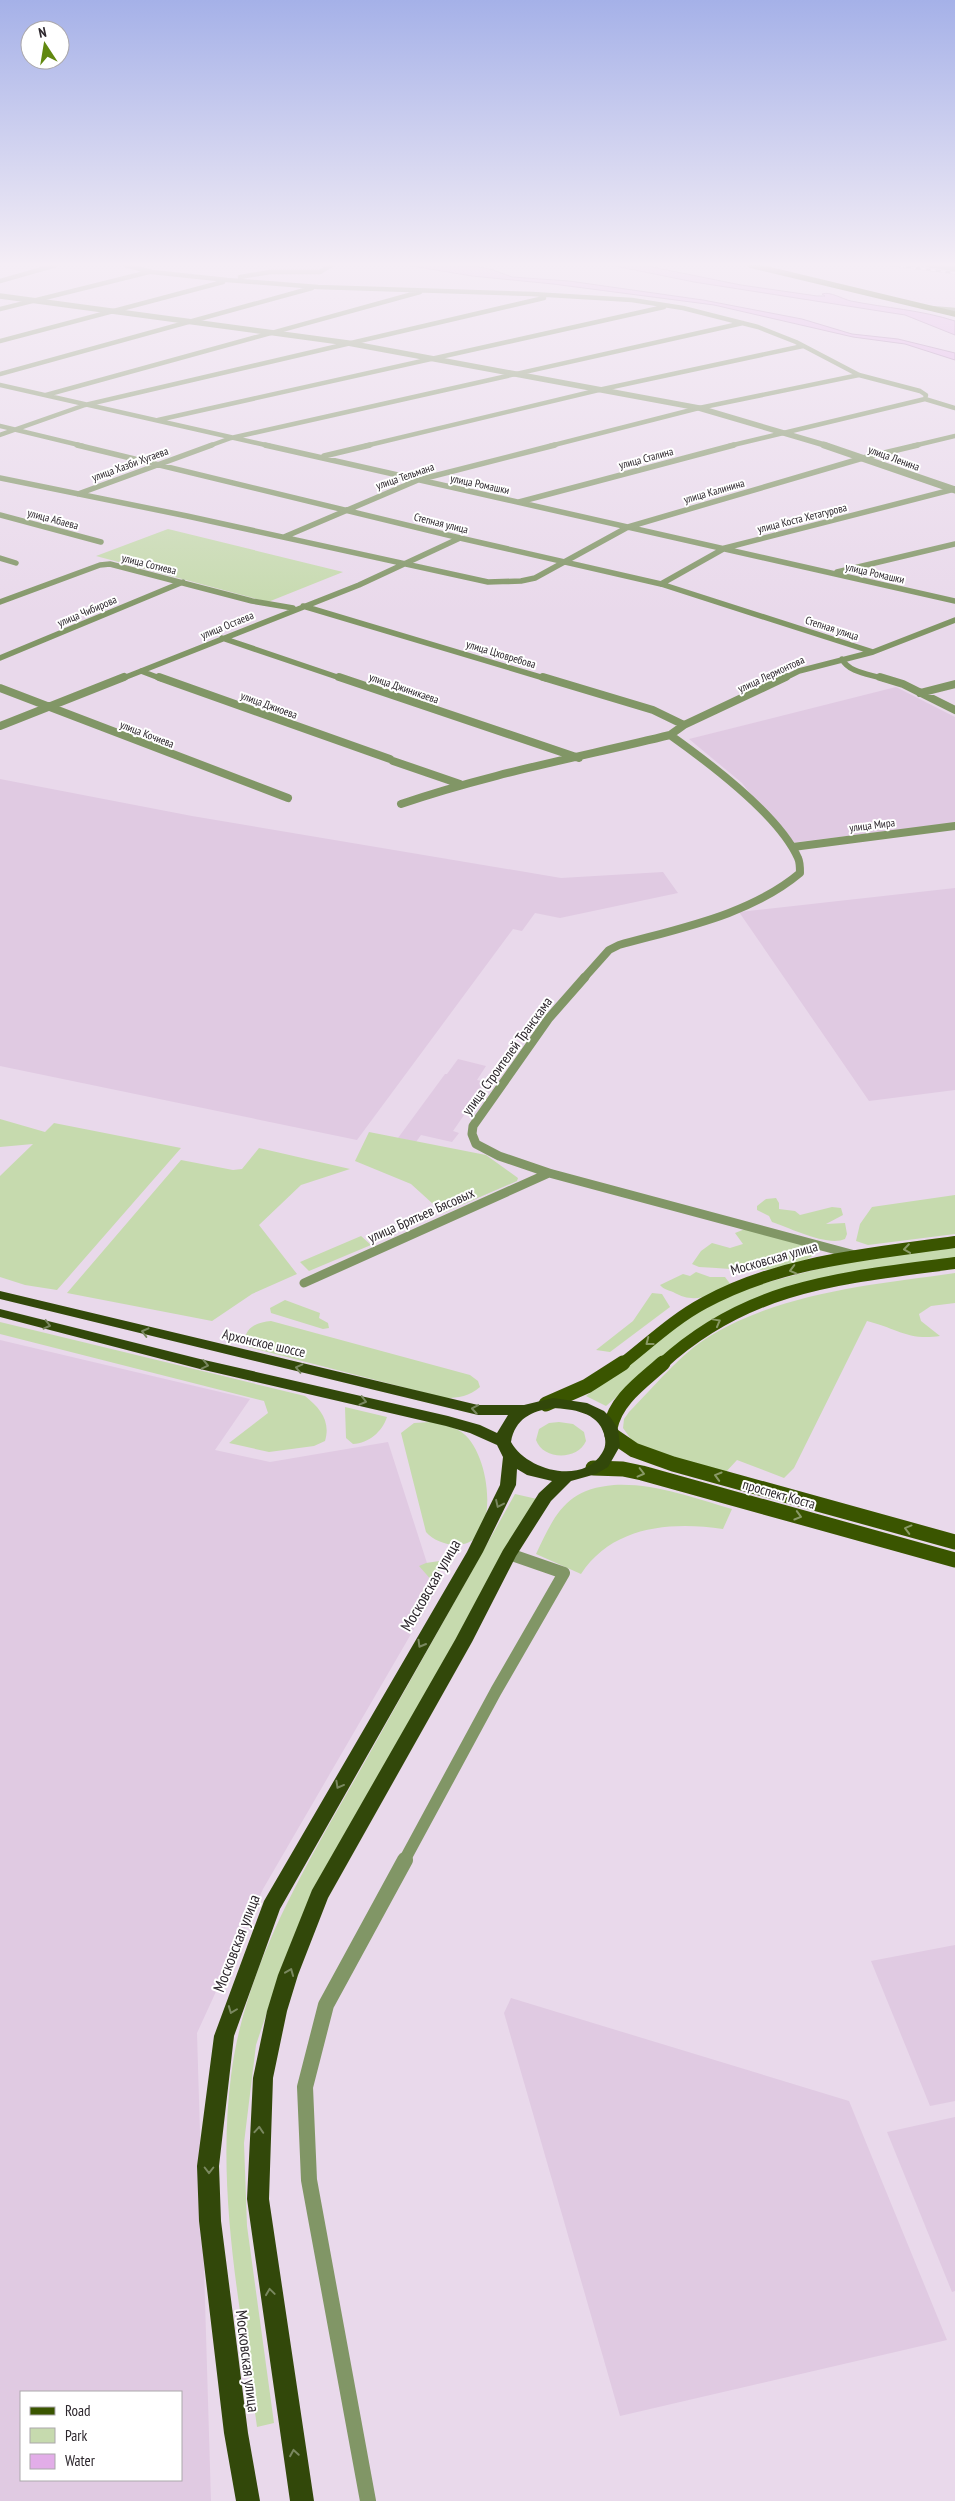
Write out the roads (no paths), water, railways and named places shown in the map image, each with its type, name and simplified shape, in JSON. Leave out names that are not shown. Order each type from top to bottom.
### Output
[{"type":"highway","name":"Архонское шоссе","points":[[0,1295],[478,1410],[523,1410]]},
{"type":"highway","points":[[0,1313],[200,1364],[475,1428],[507,1450],[525,1468],[538,1474],[566,1476],[593,1468],[610,1454],[613,1444],[611,1431],[603,1419],[579,1406],[567,1403],[546,1404],[523,1410],[508,1424],[507,1450]]},
{"type":"highway","name":"Московская улица","points":[[248,2501],[235,2423],[210,2221],[208,2166],[224,2036],[271,1907],[348,1768],[475,1552],[508,1485],[507,1450]]},
{"type":"highway","points":[[302,2501],[258,2199],[258,2142],[263,2078],[277,2011],[288,1975],[319,1896],[463,1642],[509,1554],[545,1497],[566,1476]]},
{"type":"main road","name":"Московская улица","points":[[546,1404],[586,1387],[610,1372],[685,1315],[738,1286],[819,1263],[955,1242]]},
{"type":"main road","points":[[611,1431],[612,1415],[629,1394],[684,1344],[709,1326],[736,1312],[776,1296],[842,1280],[955,1263]]},
{"type":"main road","name":"проспект Коста","points":[[611,1431],[634,1450],[673,1464],[955,1542]]},
{"type":"main road","name":"проспект Коста","points":[[593,1468],[623,1469],[642,1473],[955,1560]]},
{"type":"street","points":[[45,396],[97,382]]},
{"type":"street","points":[[0,435],[85,405],[184,382]]},
{"type":"street","points":[[155,420],[329,382]]},
{"type":"street","name":"улица Хазби Хугаева","points":[[77,494],[231,438],[478,382]]},
{"type":"street","name":"улица Ленина","points":[[563,382],[699,408],[863,458],[954,490]]},
{"type":"street","points":[[323,456],[637,382]]},
{"type":"street","name":"улица Тельмана","points":[[284,537],[418,480],[699,408],[827,382]]},
{"type":"street","points":[[885,382],[920,391],[926,395],[925,399],[955,408]]},
{"type":"street","name":"улица Ромашки","points":[[0,385],[231,438],[323,456],[418,480],[955,601]]},
{"type":"street","name":"улица Сталина","points":[[517,502],[782,432],[925,399]]},
{"type":"street","name":"Степная улица","points":[[0,426],[460,538],[661,584],[873,652]]},
{"type":"street","name":"улица Калинина","points":[[0,478],[488,582],[528,580],[628,527],[863,458],[955,436]]},
{"type":"street","name":"улица Коста Хетагурова","points":[[661,584],[725,548],[954,490]]},
{"type":"street","name":"улица Абаева","points":[[0,515],[101,542]]},
{"type":"street","name":"улица Остаева","points":[[0,726],[300,607],[405,564],[419,555],[460,538]]},
{"type":"street","points":[[833,573],[955,544]]},
{"type":"street","points":[[0,558],[16,563]]},
{"type":"street","name":"улица Сотиева","points":[[0,602],[100,565],[110,564],[261,603],[300,607]]},
{"type":"street","name":"улица Чибирова","points":[[0,658],[182,582]]},
{"type":"street","name":"улица Цховребова","points":[[300,607],[653,710],[681,727]]},
{"type":"street","name":"улица Лермонтова","points":[[401,804],[460,784],[499,778],[670,735],[681,727],[799,671],[873,652],[955,620]]},
{"type":"street","name":"улица Джиникаева","points":[[222,638],[580,758]]},
{"type":"street","points":[[842,659],[845,665],[851,669],[880,676],[955,710]]},
{"type":"street","name":"улица Джиоева","points":[[141,671],[460,784]]},
{"type":"street","points":[[920,693],[955,684]]},
{"type":"street","name":"улица Кочиева","points":[[0,688],[48,708],[288,798]]},
{"type":"street","points":[[670,735],[746,795],[793,847]]},
{"type":"street","name":"улица Мира","points":[[793,847],[955,826]]},
{"type":"street","name":"улица Строителей Транскама","points":[[793,847],[801,860],[800,873],[790,885],[768,896],[690,924],[619,944],[609,950],[550,1018],[489,1101],[473,1126],[472,1134],[476,1144],[499,1156],[549,1173],[858,1256]]},
{"type":"street","name":"улица Брятьев Бясовых","points":[[304,1283],[549,1173]]},
{"type":"street","points":[[368,2501],[309,2180],[305,2087],[326,2005],[496,1691],[564,1572],[509,1554]]}]
